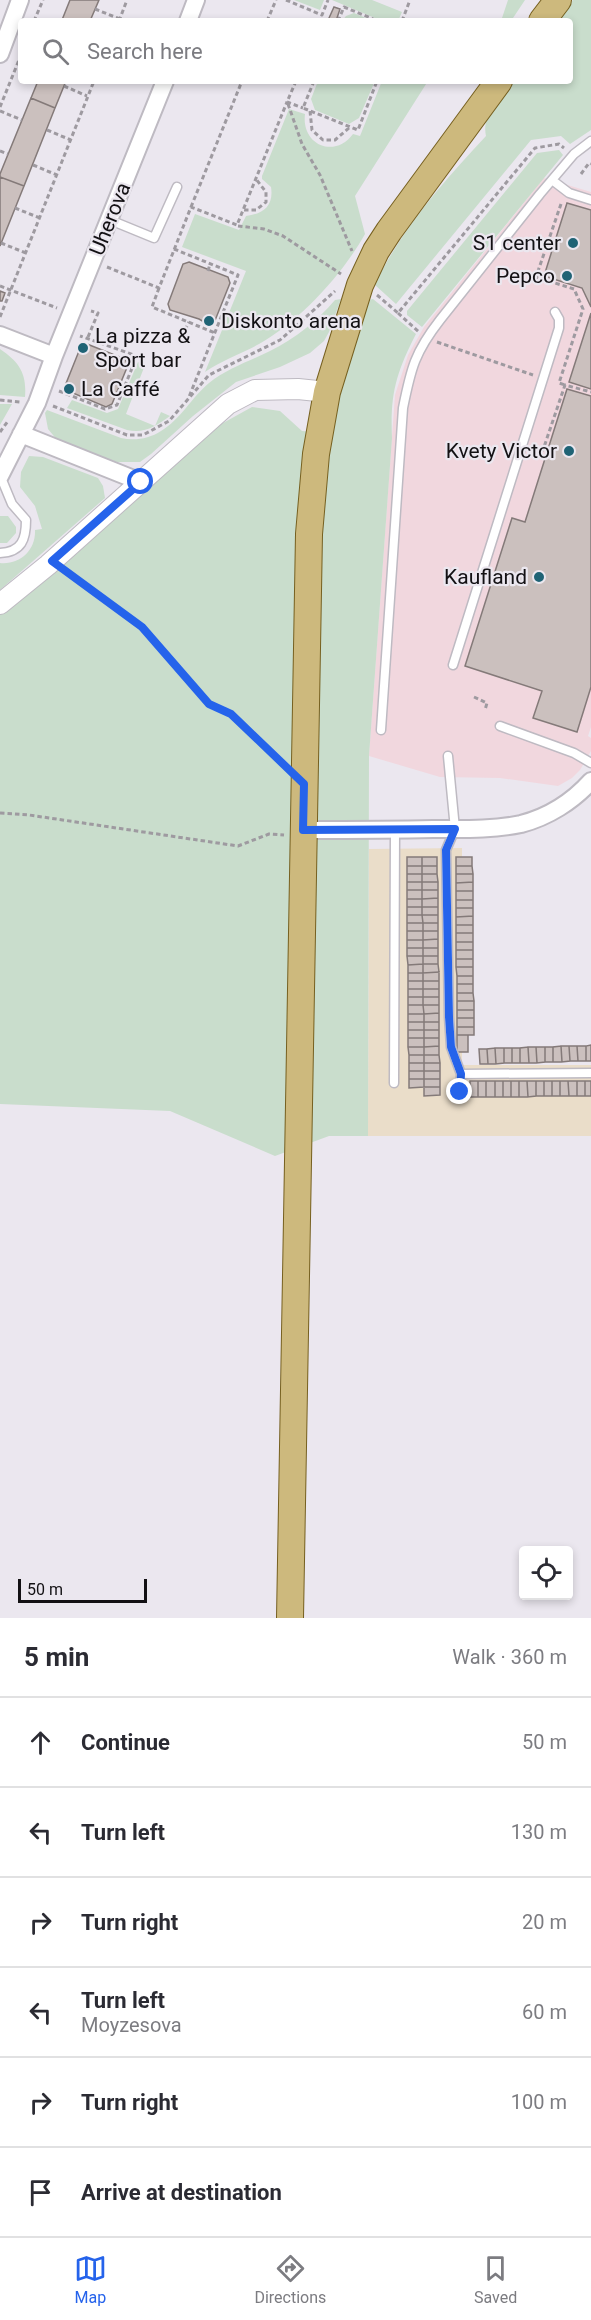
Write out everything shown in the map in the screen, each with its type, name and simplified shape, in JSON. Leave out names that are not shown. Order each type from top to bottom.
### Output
[{"type":"main road","points":[[290,1618],[310,507],[316,454],[327,392],[360,285],[376,251],[497,84]]},
{"type":"street","points":[[0,54],[20,0]]},
{"type":"street","points":[[189,18],[196,0]]},
{"type":"street","name":"Uherova","points":[[0,476],[37,403],[164,84]]},
{"type":"street","points":[[0,335],[54,356]]},
{"type":"street","points":[[0,604],[52,561],[228,404],[255,390],[298,388],[327,392]]},
{"type":"street","points":[[21,434],[141,482]]},
{"type":"street","points":[[303,830],[494,828],[522,823],[551,812],[589,788]]},
{"type":"lane","points":[[381,730],[403,408],[411,366],[426,338],[552,180],[574,154],[591,141]]},
{"type":"lane","points":[[552,180],[569,193],[591,200]]},
{"type":"lane","points":[[110,220],[154,238],[177,187]]},
{"type":"lane","points":[[453,665],[559,328],[559,319],[555,312]]},
{"type":"lane","points":[[0,476],[12,504],[26,520],[26,535],[19,547],[0,553]]},
{"type":"lane","points":[[500,726],[574,753],[591,764]]},
{"type":"lane","points":[[448,756],[455,829],[446,850],[449,1017],[451,1047],[461,1074],[460,1092]]},
{"type":"lane","points":[[394,1083],[395,830]]},
{"type":"lane","points":[[461,1074],[591,1073]]},
{"type":"path","points":[[35,18],[43,0]]},
{"type":"path","points":[[120,18],[128,0]]},
{"type":"path","points":[[268,18],[276,0]]},
{"type":"path","points":[[286,0],[322,15]]},
{"type":"path","points":[[321,18],[328,0]]},
{"type":"path","points":[[403,18],[410,0]]},
{"type":"path","points":[[339,18],[344,7],[371,18]]},
{"type":"path","points":[[95,9],[115,18]]},
{"type":"path","points":[[18,62],[0,109],[22,120]]},
{"type":"path","points":[[0,317],[93,84]]},
{"type":"path","points":[[215,333],[152,307],[242,84]]},
{"type":"path","points":[[237,225],[295,84]]},
{"type":"path","points":[[303,108],[313,84]]},
{"type":"path","points":[[287,102],[358,130],[377,84]]},
{"type":"path","points":[[64,86],[88,96]]},
{"type":"path","points":[[287,102],[302,144],[320,175],[356,261]]},
{"type":"path","points":[[310,111],[312,130],[323,140],[335,140],[350,127]]},
{"type":"path","points":[[47,130],[71,140]]},
{"type":"path","points":[[398,313],[535,148],[559,144],[569,151]]},
{"type":"path","points":[[0,151],[8,154]]},
{"type":"path","points":[[581,174],[589,163],[591,164]]},
{"type":"path","points":[[33,165],[57,175]]},
{"type":"path","points":[[244,210],[256,210],[266,202],[264,188],[256,179]]},
{"type":"path","points":[[561,204],[536,277],[574,289],[583,309],[559,383],[591,392]]},
{"type":"path","points":[[191,207],[237,225],[283,236],[338,271],[346,280]]},
{"type":"path","points":[[15,208],[40,218]]},
{"type":"path","points":[[1,243],[26,253]]},
{"type":"path","points":[[174,249],[238,275],[187,401]]},
{"type":"path","points":[[208,271],[210,264]]},
{"type":"path","points":[[105,266],[159,288]]},
{"type":"path","points":[[0,286],[61,310]]},
{"type":"path","points":[[62,382],[53,405],[126,435],[143,435],[169,421],[209,375],[280,340],[338,288]]},
{"type":"path","points":[[371,290],[426,338],[535,375]]},
{"type":"path","points":[[88,309],[98,313],[88,337]]},
{"type":"path","points":[[185,330],[189,322]]},
{"type":"path","points":[[58,391],[105,409],[117,405],[137,356],[81,334],[77,344]]},
{"type":"path","points":[[543,450],[565,384]]},
{"type":"path","points":[[0,400],[21,402]]},
{"type":"path","points":[[530,453],[548,451]]},
{"type":"path","points":[[52,561],[142,627],[209,704],[231,714],[304,784]]},
{"type":"path","points":[[474,697],[487,702],[485,710]]},
{"type":"path","points":[[0,813],[29,815],[238,846],[269,834],[286,835],[303,830]]},
{"type":"shaded area","points":[[544,178],[591,192],[591,727],[588,736],[591,738],[591,751],[580,770],[558,786],[500,778],[440,777],[369,756],[395,395],[408,355],[424,327]]},
{"type":"shaded area","points":[[462,848],[462,1065],[591,1065],[591,1136],[368,1136],[369,849]]},
{"type":"green space","points":[[294,0],[324,0],[320,10]]},
{"type":"green space","points":[[332,0],[372,0],[402,12],[399,18],[375,18]]},
{"type":"green space","points":[[508,0],[525,0],[513,18],[502,18]]},
{"type":"green space","points":[[573,0],[591,0],[591,130],[570,144],[561,136],[531,140],[396,304],[375,285],[386,264],[424,206],[486,136],[485,128],[489,114],[512,84],[573,84],[573,18],[560,18]]},
{"type":"green space","points":[[354,13],[366,18],[344,18]]},
{"type":"green space","points":[[317,84],[374,84],[359,118],[349,124],[315,110],[311,99]]},
{"type":"green space","points":[[381,84],[426,84],[355,196],[365,234],[356,250],[319,296],[290,323],[259,344],[205,372],[246,271],[182,247],[195,214],[239,230],[246,216],[266,208],[271,199],[271,187],[262,179],[262,176],[289,109],[305,114],[308,134],[321,145],[337,146],[346,142],[353,134],[360,136]]},
{"type":"green space","points":[[559,150],[563,155],[422,327],[407,315],[407,311],[537,153]]},
{"type":"green space","points":[[341,299],[324,341],[310,353],[280,367],[236,382],[140,462],[117,462],[58,441],[48,429],[45,413],[47,410],[121,438],[136,439],[152,436],[174,421],[209,383],[297,335],[335,300]]},
{"type":"green space","points":[[373,299],[416,334],[399,372],[393,396],[369,756],[368,1136],[329,1136],[275,1156],[170,1111],[0,1104],[0,612],[214,428],[252,407],[280,411],[302,431],[331,433],[356,331],[369,300]]},
{"type":"green space","points":[[0,349],[20,369],[25,381],[25,397],[0,395]]},
{"type":"green space","points":[[138,362],[145,365],[126,414],[155,426],[139,431],[127,430],[67,408],[72,400],[107,413],[118,409]]},
{"type":"green space","points":[[0,404],[12,404],[0,425]]},
{"type":"green space","points":[[161,412],[170,416],[160,423],[155,426]]},
{"type":"green space","points":[[29,456],[43,457],[98,478],[103,486],[105,498],[0,590],[0,563],[14,562],[25,555],[33,544],[35,530],[42,529],[35,506],[20,487],[21,472]]},
{"type":"green space","points":[[0,516],[8,516],[16,527],[16,533],[7,543],[0,543]]},
{"type":"building","points":[[70,0],[99,0],[91,18],[63,18]]},
{"type":"building","points":[[334,7],[340,9],[337,18],[329,18]]},
{"type":"building","points":[[37,84],[65,84],[55,108],[31,98]]},
{"type":"building","points":[[31,98],[55,108],[24,186],[0,177],[0,174]]},
{"type":"building","points":[[0,177],[24,186],[0,246]]},
{"type":"building","name":"S1 center","points":[[567,203],[591,210],[591,307],[582,288],[544,276]]},
{"type":"building","points":[[189,262],[228,277],[230,283],[214,323],[209,325],[199,319],[170,310],[168,304],[183,264]]},
{"type":"building","points":[[0,291],[5,293],[2,301],[0,301]]},
{"type":"building","points":[[591,313],[591,389],[569,382]]},
{"type":"building","points":[[87,344],[125,359],[128,365],[112,404],[106,407],[68,391],[65,386],[81,346]]},
{"type":"building","points":[[567,389],[591,396],[591,687],[577,732],[533,718],[542,691],[465,666],[512,518],[525,522]]},
{"type":"building","points":[[407,857],[422,857],[422,866],[407,866]]},
{"type":"building","points":[[422,857],[437,857],[437,866],[422,866]]},
{"type":"building","points":[[456,857],[472,857],[472,866],[456,866]]},
{"type":"building","points":[[407,866],[422,866],[422,874],[407,874]]},
{"type":"building","points":[[422,866],[437,866],[437,874],[422,874]]},
{"type":"building","points":[[456,866],[472,866],[473,874],[456,874]]},
{"type":"building","points":[[407,874],[422,874],[422,882],[407,882]]},
{"type":"building","points":[[422,874],[437,874],[438,882],[422,882]]},
{"type":"building","points":[[456,874],[473,874],[473,882],[456,883]]},
{"type":"building","points":[[407,882],[422,882],[422,890],[407,890]]},
{"type":"building","points":[[422,882],[438,882],[438,890],[422,890]]},
{"type":"building","points":[[473,882],[473,891],[456,891],[456,883]]},
{"type":"building","points":[[407,890],[422,890],[422,899],[407,899]]},
{"type":"building","points":[[422,890],[438,890],[438,898],[422,899]]},
{"type":"building","points":[[456,891],[473,891],[473,900],[456,900]]},
{"type":"building","points":[[438,898],[438,907],[422,907],[422,899]]},
{"type":"building","points":[[407,899],[422,899],[422,907],[407,907]]},
{"type":"building","points":[[456,900],[473,900],[473,908],[456,908]]},
{"type":"building","points":[[407,907],[422,907],[422,915],[407,915]]},
{"type":"building","points":[[422,907],[438,907],[438,915],[422,915]]},
{"type":"building","points":[[456,908],[473,908],[473,916],[456,917]]},
{"type":"building","points":[[407,915],[422,915],[423,923],[407,923]]},
{"type":"building","points":[[422,915],[438,915],[438,923],[423,923]]},
{"type":"building","points":[[473,916],[473,925],[456,925],[456,917]]},
{"type":"building","points":[[407,923],[423,923],[423,931],[407,931]]},
{"type":"building","points":[[423,923],[438,923],[438,931],[423,931]]},
{"type":"building","points":[[456,925],[473,925],[473,933],[456,933]]},
{"type":"building","points":[[407,931],[423,931],[423,940],[407,940]]},
{"type":"building","points":[[423,931],[438,931],[438,939],[423,940]]},
{"type":"building","points":[[456,933],[473,933],[473,942],[456,942]]},
{"type":"building","points":[[438,939],[438,948],[423,948],[423,940]]},
{"type":"building","points":[[407,940],[423,940],[423,948],[407,948]]},
{"type":"building","points":[[456,942],[473,942],[473,950],[456,950]]},
{"type":"building","points":[[407,948],[423,948],[423,956],[407,956]]},
{"type":"building","points":[[423,948],[438,948],[438,956],[423,956]]},
{"type":"building","points":[[456,950],[473,950],[473,959],[456,959]]},
{"type":"building","points":[[407,956],[423,956],[423,964],[408,965]]},
{"type":"building","points":[[423,956],[438,956],[438,964],[423,964]]},
{"type":"building","points":[[456,959],[473,959],[473,967],[456,967]]},
{"type":"building","points":[[423,964],[423,973],[408,973],[408,965]]},
{"type":"building","points":[[423,964],[438,964],[439,972],[423,973]]},
{"type":"building","points":[[456,967],[473,967],[473,976],[457,976]]},
{"type":"building","points":[[439,972],[439,981],[423,981],[423,973]]},
{"type":"building","points":[[408,973],[423,973],[423,981],[408,981]]},
{"type":"building","points":[[457,976],[473,976],[473,984],[457,984]]},
{"type":"building","points":[[408,981],[423,981],[423,989],[408,989]]},
{"type":"building","points":[[423,981],[439,981],[439,989],[423,989]]},
{"type":"building","points":[[457,984],[473,984],[473,993],[457,993]]},
{"type":"building","points":[[408,989],[423,989],[423,997],[408,997]]},
{"type":"building","points":[[423,989],[439,989],[439,997],[423,997]]},
{"type":"building","points":[[457,993],[473,993],[474,1001],[457,1001]]},
{"type":"building","points":[[408,997],[423,997],[423,1005],[408,1005]]},
{"type":"building","points":[[423,997],[439,997],[439,1005],[423,1005]]},
{"type":"building","points":[[457,1001],[474,1001],[474,1010],[457,1010]]},
{"type":"building","points":[[408,1005],[423,1005],[424,1014],[408,1014]]},
{"type":"building","points":[[423,1005],[439,1005],[439,1013],[424,1014]]},
{"type":"building","points":[[457,1010],[474,1010],[474,1018],[457,1018]]},
{"type":"building","points":[[439,1013],[439,1022],[424,1022],[424,1014]]},
{"type":"building","points":[[408,1014],[424,1014],[424,1022],[408,1022]]},
{"type":"building","points":[[457,1018],[474,1018],[474,1027],[457,1027]]},
{"type":"building","points":[[408,1022],[424,1022],[424,1030],[408,1030]]},
{"type":"building","points":[[424,1022],[439,1022],[439,1030],[424,1030]]},
{"type":"building","points":[[457,1027],[474,1027],[474,1035],[457,1035]]},
{"type":"building","points":[[408,1030],[424,1030],[424,1038],[408,1038]]},
{"type":"building","points":[[424,1030],[439,1030],[439,1038],[424,1038]]},
{"type":"building","points":[[457,1035],[468,1035],[468,1052],[457,1052]]},
{"type":"building","points":[[408,1038],[424,1038],[424,1047],[408,1047]]},
{"type":"building","points":[[424,1038],[439,1038],[439,1046],[424,1047]]},
{"type":"building","points":[[591,1045],[591,1061],[586,1061],[586,1046]]},
{"type":"building","points":[[439,1046],[439,1055],[424,1055],[424,1047]]},
{"type":"building","points":[[561,1046],[569,1046],[570,1061],[562,1062]]},
{"type":"building","points":[[561,1046],[562,1062],[553,1062],[553,1047]]},
{"type":"building","points":[[569,1046],[577,1046],[578,1061],[570,1061]]},
{"type":"building","points":[[577,1046],[586,1046],[586,1061],[578,1061]]},
{"type":"building","points":[[408,1047],[424,1047],[424,1055],[409,1055]]},
{"type":"building","points":[[528,1047],[529,1063],[520,1063],[520,1048]]},
{"type":"building","points":[[528,1047],[536,1047],[537,1063],[529,1063]]},
{"type":"building","points":[[536,1047],[545,1047],[545,1062],[537,1063]]},
{"type":"building","points":[[545,1047],[553,1047],[553,1062],[545,1062]]},
{"type":"building","points":[[495,1048],[504,1048],[504,1063],[496,1064]]},
{"type":"building","points":[[495,1048],[496,1064],[488,1064],[487,1049]]},
{"type":"building","points":[[504,1048],[512,1048],[512,1063],[504,1063]]},
{"type":"building","points":[[512,1048],[520,1048],[520,1063],[512,1063]]},
{"type":"building","points":[[479,1049],[487,1049],[488,1064],[480,1064]]},
{"type":"building","points":[[409,1055],[424,1055],[424,1063],[409,1063]]},
{"type":"building","points":[[424,1055],[439,1055],[440,1063],[424,1063]]},
{"type":"building","points":[[409,1063],[424,1063],[424,1071],[409,1071]]},
{"type":"building","points":[[424,1063],[440,1063],[440,1071],[424,1071]]},
{"type":"building","points":[[409,1071],[424,1071],[424,1079],[409,1079]]},
{"type":"building","points":[[424,1071],[440,1071],[440,1079],[424,1079]]},
{"type":"building","points":[[409,1079],[424,1079],[424,1087],[409,1088]]},
{"type":"building","points":[[424,1079],[440,1079],[440,1087],[424,1087]]},
{"type":"building","points":[[470,1081],[478,1081],[478,1097],[470,1097]]},
{"type":"building","points":[[478,1081],[486,1081],[486,1097],[478,1097]]},
{"type":"building","points":[[486,1081],[495,1081],[495,1097],[486,1097]]},
{"type":"building","points":[[495,1081],[503,1081],[503,1097],[495,1097]]},
{"type":"building","points":[[503,1081],[511,1081],[511,1097],[503,1097]]},
{"type":"building","points":[[511,1081],[519,1081],[519,1097],[511,1097]]},
{"type":"building","points":[[519,1081],[527,1081],[528,1097],[519,1097]]},
{"type":"building","points":[[527,1081],[536,1081],[536,1096],[528,1097]]},
{"type":"building","points":[[536,1081],[544,1081],[544,1096],[536,1096]]},
{"type":"building","points":[[544,1081],[552,1081],[552,1096],[544,1096]]},
{"type":"building","points":[[552,1081],[560,1081],[560,1096],[552,1096]]},
{"type":"building","points":[[560,1081],[568,1081],[569,1096],[560,1096]]},
{"type":"building","points":[[568,1081],[577,1081],[577,1096],[569,1096]]},
{"type":"building","points":[[577,1081],[585,1081],[585,1096],[577,1096]]},
{"type":"building","points":[[585,1081],[591,1081],[591,1096],[585,1096]]},
{"type":"building","points":[[424,1087],[440,1087],[440,1095],[424,1096]]},
{"type":"place","name":"S1 center","points":[[573,243]]},
{"type":"place","name":"Pepco","points":[[567,276]]},
{"type":"place","name":"Diskonto arena","points":[[209,321]]},
{"type":"place","name":"La pizza & Sport bar","points":[[83,348]]},
{"type":"place","name":"La Caffé","points":[[69,389]]},
{"type":"place","name":"Kvety Victor","points":[[569,451]]},
{"type":"place","name":"Kaufland","points":[[539,577]]},
{"type":"route","points":[[141,482],[52,561],[142,627],[209,704],[231,714],[304,784],[303,830],[455,829],[446,850],[449,1017],[451,1047],[461,1074],[460,1092]]}]
